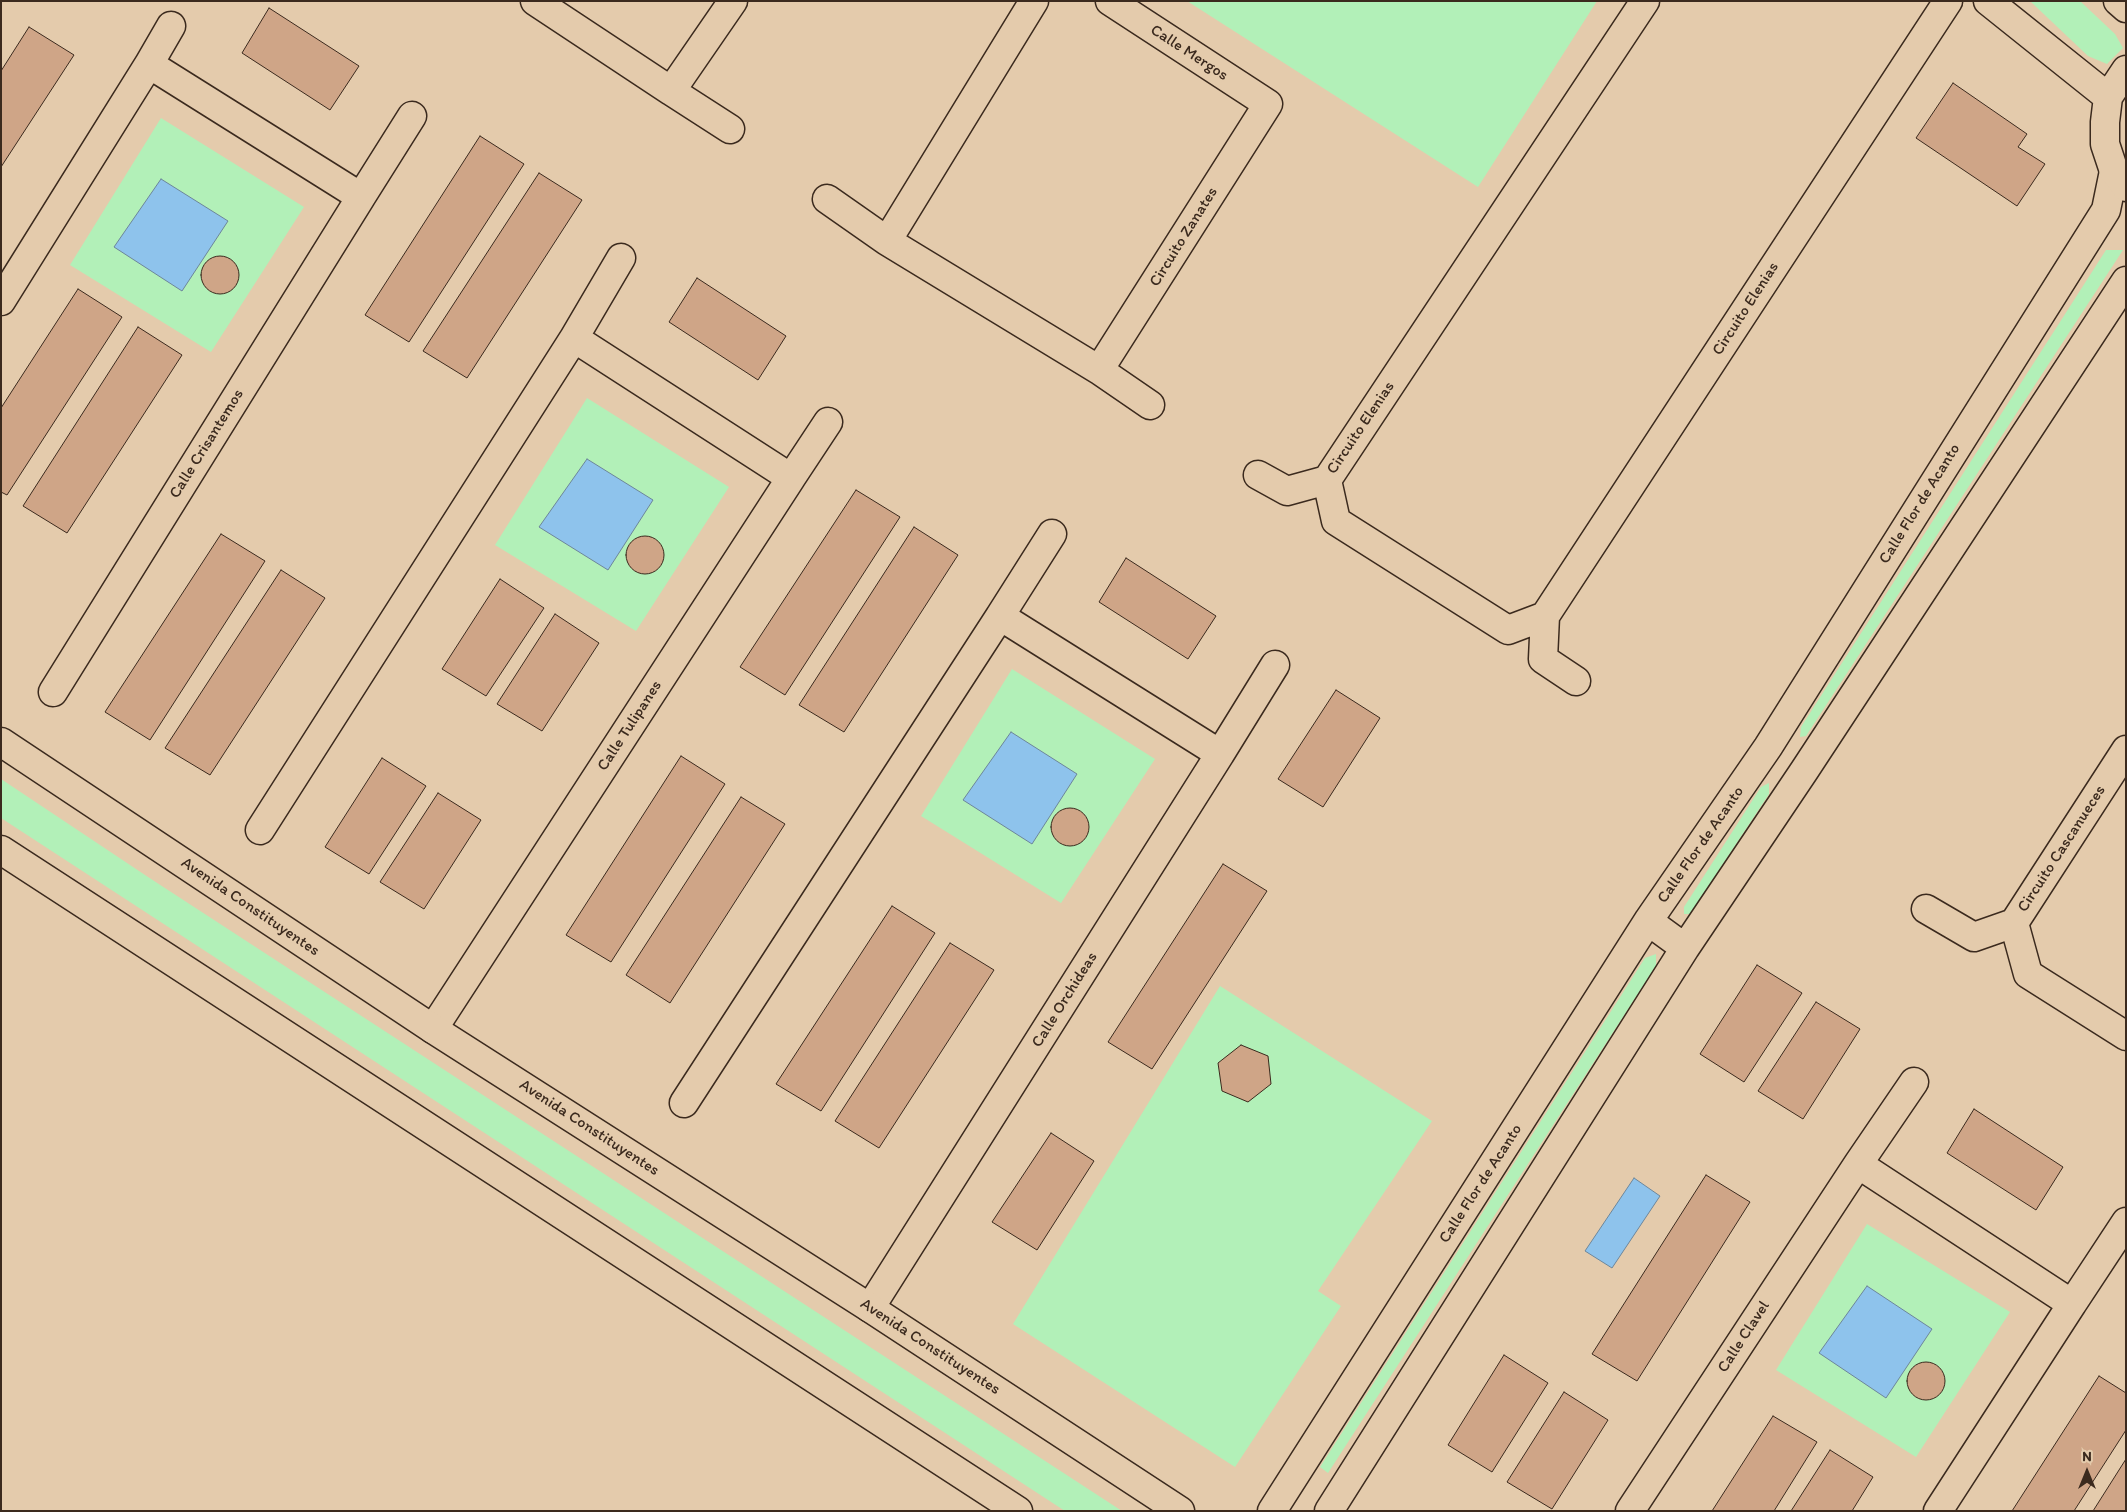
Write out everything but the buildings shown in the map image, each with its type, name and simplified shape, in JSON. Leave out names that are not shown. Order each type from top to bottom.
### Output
[{"type":"street","points":[[535,1],[730,129]]},
{"type":"street","points":[[671,91],[733,1]]},
{"type":"street","points":[[887,241],[1034,1]]},
{"type":"street","name":"Calle Mergos","points":[[1110,1],[1268,104]]},
{"type":"street","name":"Circuito Elenias","points":[[1258,475],[1287,491],[1327,480],[1645,1]]},
{"type":"street","name":"Circuito Elenias","points":[[1327,480],[1336,521],[1508,630],[1545,616],[1948,1]]},
{"type":"street","points":[[1988,1],[2108,97]]},
{"type":"street","points":[[2118,1],[2126,8]]},
{"type":"street","points":[[1,301],[172,26]]},
{"type":"street","points":[[149,64],[361,197]]},
{"type":"street","points":[[2120,179],[2105,144],[2108,97],[2126,70]]},
{"type":"street","name":"Circuito Zanates","points":[[1099,370],[1268,104]]},
{"type":"street","name":"Calle Crisantemos","points":[[53,692],[412,116]]},
{"type":"street","name":"Calle Flor de Acanto","points":[[1272,1511],[1648,921],[1768,747],[2106,210],[2120,179]]},
{"type":"street","points":[[826,199],[887,241],[1099,370],[1150,404]]},
{"type":"street","points":[[260,830],[574,338],[621,258]]},
{"type":"street","points":[[1329,1511],[1685,948],[1804,771],[2126,281]]},
{"type":"street","points":[[574,338],[790,478]]},
{"type":"street","name":"Calle Tulipanes","points":[[433,1029],[828,422]]},
{"type":"street","points":[[684,1103],[1052,534]]},
{"type":"street","points":[[1000,616],[1220,754]]},
{"type":"street","points":[[1545,616],[1544,659],[1576,681]]},
{"type":"street","name":"Calle Orchideas","points":[[870,1308],[1275,665]]},
{"type":"street","name":"Avenida Constituyentes","points":[[1,742],[433,1029],[870,1308],[1180,1511]]},
{"type":"street","points":[[1768,747],[1804,771]]},
{"type":"street","name":"Circuito Cascanueces","points":[[1926,909],[1974,937],[2014,924],[2126,750]]},
{"type":"street","points":[[1,850],[1018,1511]]},
{"type":"street","points":[[1648,921],[1685,948]]},
{"type":"street","name":"Circuito Cascanueces","points":[[2014,924],[2028,974],[2126,1036]]},
{"type":"street","name":"Calle Clavel","points":[[1630,1511],[1914,1082]]},
{"type":"street","points":[[1858,1164],[2072,1304]]},
{"type":"street","points":[[1938,1511],[2126,1222]]},
{"type":"green space","points":[[1187,1],[1597,1],[1478,187]]},
{"type":"green space","points":[[2030,1],[2080,1],[2115,34],[2123,48],[2107,64],[2088,56]]},
{"type":"green space","points":[[161,118],[304,207],[211,352],[70,265]]},
{"type":"green space","points":[[2106,250],[2123,250],[1806,736],[1800,737],[1801,727]]},
{"type":"green space","points":[[587,398],[729,487],[636,631],[495,545]]},
{"type":"green space","points":[[1012,669],[1155,759],[1061,903],[921,816]]},
{"type":"green space","points":[[1,779],[148,877],[1122,1511],[1065,1511],[1,818]]},
{"type":"green space","points":[[1769,783],[1769,794],[1690,914],[1684,914],[1684,907],[1761,787]]},
{"type":"green space","points":[[1656,954],[1656,966],[1328,1473],[1320,1467],[1645,958]]},
{"type":"green space","points":[[1220,986],[1432,1121],[1318,1291],[1341,1306],[1235,1467],[1013,1324]]},
{"type":"green space","points":[[1867,1224],[2010,1312],[1916,1457],[1776,1370]]},
{"type":"water","points":[[161,179],[228,221],[182,291],[114,247]]},
{"type":"water","points":[[587,459],[653,500],[608,570],[539,527]]},
{"type":"water","points":[[1011,732],[1077,774],[1032,844],[963,800]]},
{"type":"water","points":[[1634,1178],[1660,1196],[1612,1268],[1585,1251]]},
{"type":"water","points":[[1867,1286],[1932,1329],[1886,1398],[1819,1353]]}]
